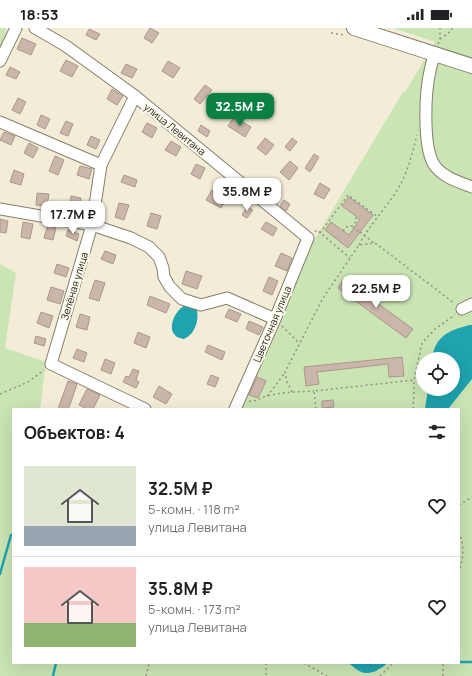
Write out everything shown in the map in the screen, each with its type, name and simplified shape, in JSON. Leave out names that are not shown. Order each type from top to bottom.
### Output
[{"type":"main road","points":[[354,28],[411,45],[472,66]]},
{"type":"street","points":[[0,61],[16,28]]},
{"type":"street","name":"улица Левитана","points":[[35,28],[66,46],[135,96],[308,238]]},
{"type":"street","points":[[435,53],[430,72],[427,96],[428,148],[433,163],[444,175],[472,187]]},
{"type":"street","name":"Зелёная улица","points":[[51,364],[92,225],[101,165],[135,96]]},
{"type":"street","points":[[0,122],[101,165]]},
{"type":"street","points":[[0,209],[92,225],[131,238],[149,247],[159,258],[163,268],[164,277],[182,299],[201,306],[227,298],[277,321]]},
{"type":"street","name":"Цветочная улица","points":[[237,404],[277,321],[308,238]]},
{"type":"street","points":[[51,364],[144,408]]},
{"type":"path","points":[[435,53],[440,39],[440,28]]},
{"type":"path","points":[[440,39],[451,31],[452,28]]},
{"type":"path","points":[[266,396],[285,372],[323,298],[359,245],[364,235],[396,192],[407,172],[417,135]]},
{"type":"path","points":[[320,233],[348,195],[378,217]]},
{"type":"path","points":[[343,231],[346,227],[352,226],[357,220],[357,217]]},
{"type":"path","points":[[352,226],[467,307],[432,332],[422,343],[414,380],[413,408]]},
{"type":"path","points":[[308,238],[317,230],[350,258]]},
{"type":"path","points":[[359,245],[375,243]]},
{"type":"path","points":[[277,321],[300,344]]},
{"type":"path","points":[[0,394],[28,382],[51,364]]},
{"type":"path","points":[[285,372],[287,382],[292,392]]},
{"type":"path","points":[[237,404],[255,401],[266,396],[292,392],[414,380]]},
{"type":"path","points":[[314,391],[316,408]]},
{"type":"path","points":[[460,504],[472,498]]},
{"type":"path","points":[[460,536],[463,546],[463,559],[460,570]]},
{"type":"path","points":[[146,676],[149,664]]},
{"type":"path","points":[[266,664],[266,674],[268,676]]},
{"type":"path","points":[[306,664],[327,676]]},
{"type":"path","points":[[380,676],[392,664]]},
{"type":"path","points":[[443,664],[443,676]]},
{"type":"green space","points":[[0,28],[6,28],[5,41],[0,50]]},
{"type":"green space","points":[[393,28],[472,28],[472,676],[0,676],[0,264],[16,273],[5,348],[46,362],[40,408],[12,408],[12,664],[460,664],[460,408],[240,408],[241,405],[243,405],[300,264],[403,92],[405,92],[435,42]]},
{"type":"water","points":[[184,306],[192,307],[197,310],[197,323],[191,334],[184,339],[176,336],[173,332],[172,323],[178,311]]},
{"type":"water","points":[[472,325],[472,379],[460,394],[460,352],[434,352],[440,339],[450,332]]},
{"type":"water","points":[[427,396],[458,396],[449,408],[425,408]]},
{"type":"water","points":[[349,664],[386,664],[376,671],[367,673],[361,672]]},
{"type":"building","points":[[150,28],[159,33],[152,43],[144,38]]},
{"type":"building","points":[[89,29],[100,34],[96,40],[86,35]]},
{"type":"building","points":[[22,38],[36,44],[31,55],[17,49]]},
{"type":"building","points":[[66,60],[78,66],[72,77],[60,71]]},
{"type":"building","points":[[168,61],[180,68],[173,78],[162,71]]},
{"type":"building","points":[[126,64],[137,69],[132,78],[121,73]]},
{"type":"building","points":[[10,67],[20,72],[16,79],[6,75]]},
{"type":"building","points":[[205,85],[212,90],[200,104],[194,99]]},
{"type":"building","points":[[112,89],[123,96],[117,105],[107,99]]},
{"type":"building","points":[[18,98],[26,102],[20,114],[12,110]]},
{"type":"building","points":[[41,115],[50,119],[45,129],[37,125]]},
{"type":"building","points":[[234,117],[251,127],[245,137],[228,126]]},
{"type":"building","points":[[66,121],[73,124],[68,136],[60,133]]},
{"type":"building","points":[[147,123],[157,128],[152,138],[142,132]]},
{"type":"building","points":[[201,125],[210,131],[207,137],[198,131]]},
{"type":"building","points":[[4,132],[15,136],[11,145],[0,140]]},
{"type":"building","points":[[91,136],[100,140],[96,149],[87,145]]},
{"type":"building","points":[[265,138],[274,145],[266,155],[257,148]]},
{"type":"building","points":[[292,138],[297,142],[290,151],[285,147]]},
{"type":"building","points":[[171,141],[181,147],[176,156],[165,150]]},
{"type":"building","points":[[29,143],[38,148],[33,158],[24,153]]},
{"type":"building","points":[[314,154],[319,157],[310,172],[305,168]]},
{"type":"building","points":[[55,156],[64,160],[58,175],[49,171]]},
{"type":"building","points":[[290,161],[298,168],[289,180],[280,172]]},
{"type":"building","points":[[196,164],[205,168],[200,179],[191,174]]},
{"type":"building","points":[[80,166],[92,169],[89,179],[77,175]]},
{"type":"building","points":[[14,170],[24,174],[21,185],[10,182]]},
{"type":"building","points":[[124,175],[137,180],[135,187],[121,182]]},
{"type":"building","points":[[320,183],[330,189],[324,199],[314,194]]},
{"type":"building","points":[[212,190],[227,198],[221,208],[206,200]]},
{"type":"building","points":[[37,193],[49,194],[47,206],[36,205]]},
{"type":"building","points":[[71,196],[81,198],[79,211],[69,210]]},
{"type":"building","points":[[349,197],[373,215],[348,248],[325,230],[331,222],[349,235],[360,219],[342,206]]},
{"type":"building","points":[[284,200],[290,204],[286,211],[280,206]]},
{"type":"building","points":[[119,203],[129,205],[124,220],[115,217]]},
{"type":"building","points":[[247,207],[253,210],[247,218],[242,215]]},
{"type":"building","points":[[151,213],[161,216],[157,229],[147,226]]},
{"type":"building","points":[[0,219],[8,221],[6,233],[0,232]]},
{"type":"building","points":[[23,222],[33,224],[30,239],[21,237]]},
{"type":"building","points":[[266,222],[277,228],[273,236],[261,229]]},
{"type":"building","points":[[48,225],[56,228],[53,240],[44,238]]},
{"type":"building","points":[[68,230],[79,234],[77,241],[66,236]]},
{"type":"building","points":[[105,251],[116,255],[113,264],[101,259]]},
{"type":"building","points":[[281,253],[292,258],[287,271],[275,266]]},
{"type":"building","points":[[57,264],[69,268],[66,277],[54,273]]},
{"type":"building","points":[[186,271],[202,276],[197,289],[182,284]]},
{"type":"building","points":[[269,277],[278,281],[272,295],[263,291]]},
{"type":"building","points":[[344,279],[413,329],[406,338],[338,288]]},
{"type":"building","points":[[95,280],[105,283],[99,301],[89,298]]},
{"type":"building","points":[[51,287],[64,291],[60,304],[47,300]]},
{"type":"building","points":[[150,296],[170,304],[166,313],[147,305]]},
{"type":"building","points":[[229,309],[241,314],[237,322],[225,317]]},
{"type":"building","points":[[41,312],[53,316],[49,328],[37,323]]},
{"type":"building","points":[[80,314],[90,317],[87,330],[76,327]]},
{"type":"building","points":[[249,321],[263,327],[259,335],[246,329]]},
{"type":"building","points":[[138,332],[150,337],[146,348],[134,343]]},
{"type":"building","points":[[36,336],[46,339],[44,346],[34,343]]},
{"type":"building","points":[[208,345],[225,352],[222,360],[205,352]]},
{"type":"building","points":[[77,349],[87,353],[84,362],[73,358]]},
{"type":"building","points":[[402,357],[404,376],[389,377],[388,364],[317,372],[319,384],[306,386],[304,367]]},
{"type":"building","points":[[105,359],[115,363],[111,374],[101,370]]},
{"type":"building","points":[[133,369],[139,371],[136,380],[139,382],[136,388],[123,382],[126,376],[129,377]]},
{"type":"building","points":[[211,375],[219,378],[215,387],[207,384]]},
{"type":"building","points":[[257,377],[266,381],[258,398],[249,395]]},
{"type":"building","points":[[68,381],[77,384],[68,408],[58,408]]},
{"type":"building","points":[[159,386],[172,394],[166,404],[153,397]]},
{"type":"building","points":[[87,389],[100,395],[94,408],[85,408],[79,405]]},
{"type":"building","points":[[333,400],[334,407],[322,408],[322,401]]},
{"type":"waterway","points":[[0,574],[12,535]]},
{"type":"waterway","points":[[460,662],[472,662]]},
{"type":"waterway","points":[[53,676],[56,664]]}]
